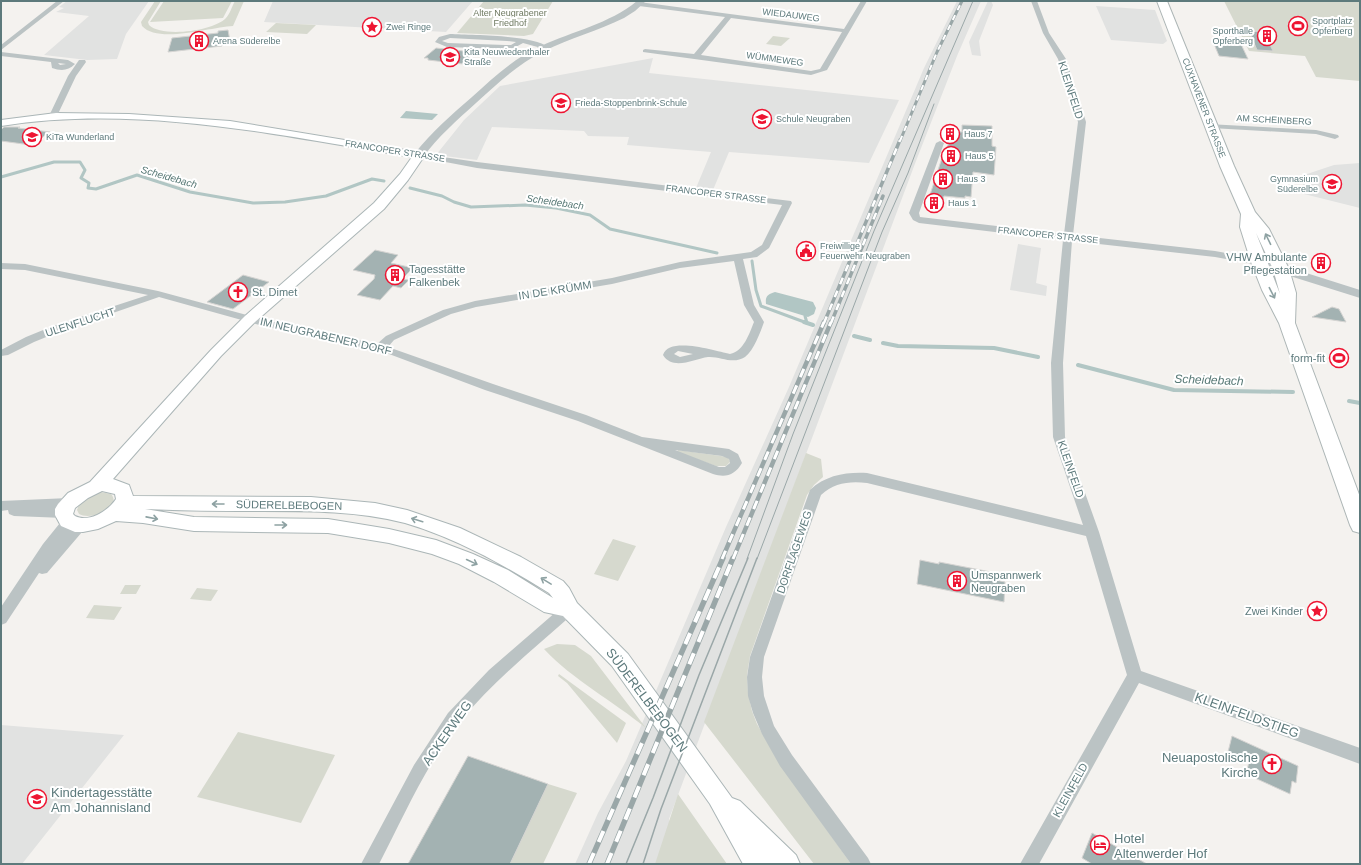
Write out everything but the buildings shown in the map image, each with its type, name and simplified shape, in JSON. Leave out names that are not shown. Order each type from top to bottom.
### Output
[{"type":"main road","name":"CUXHAVENER STRASSE","points":[[1162,1],[1211,126],[1248,214],[1262,229],[1280,269],[1288,293],[1288,323]]},
{"type":"main road","name":"FRANCOPER STRASSE","points":[[1,122],[53,116],[111,116],[215,122],[419,155]]},
{"type":"main road","points":[[104,485],[164,410],[210,358],[250,319],[379,206],[400,182],[419,155]]},
{"type":"main road","name":"CUXHAVENER STRASSE","points":[[1248,214],[1247,227],[1259,262],[1270,290],[1288,323],[1360,525]]},
{"type":"main road","points":[[71,515],[81,492],[104,485],[118,487],[122,490],[125,496],[118,508]]},
{"type":"main road","name":"SÜDERELBEBOGEN","points":[[71,515],[97,522],[118,508],[186,504],[311,504],[354,507],[413,519],[453,534],[514,562],[556,587],[562,594],[569,609],[620,660],[718,796],[757,864]]},
{"type":"main road","name":"SÜDERELBEBOGEN","points":[[718,796],[787,864]]},
{"type":"street","points":[[1,48],[61,1]]},
{"type":"street","name":"WÜMMEWEG","points":[[645,51],[811,72],[822,70],[864,1]]},
{"type":"street","name":"KLEINFELD","points":[[1029,864],[1135,675],[1092,532],[1059,437],[1057,363],[1068,237],[1082,122],[1062,59],[1046,34],[1034,1]]},
{"type":"street","points":[[419,155],[426,145],[509,68],[545,47],[610,21],[631,10],[640,3]]},
{"type":"street","name":"WIEDAUWEG","points":[[640,3],[846,31]]},
{"type":"street","points":[[696,57],[729,16]]},
{"type":"street","points":[[522,41],[512,47],[505,48],[447,45],[438,42],[441,38],[450,36],[522,41],[545,47]]},
{"type":"street","points":[[1,54],[54,60]]},
{"type":"street","points":[[53,116],[72,76],[82,62]]},
{"type":"street","name":"AM SCHEINBERG","points":[[1211,126],[1316,132],[1336,137]]},
{"type":"street","name":"FRANCOPER STRASSE","points":[[940,144],[915,216],[929,222],[1068,237],[1240,258],[1259,262]]},
{"type":"street","name":"FRANCOPER STRASSE","points":[[419,155],[477,165],[788,203]]},
{"type":"street","name":"IN DE KRÜMM","points":[[380,348],[390,338],[447,312],[475,304],[612,281],[686,264],[754,255],[764,248],[788,203]]},
{"type":"street","points":[[707,354],[724,357],[740,355],[746,349],[758,326],[757,318],[748,305],[742,268],[738,258]]},
{"type":"street","points":[[1259,262],[1360,294]]},
{"type":"street","name":"IM NEUGRABENER DORF","points":[[1,266],[25,267],[158,294],[250,319],[380,348],[433,365],[489,388],[582,418],[641,441],[721,472],[729,471],[736,463],[734,457],[725,452],[641,441]]},
{"type":"street","name":"ULENFLUCHT","points":[[4,353],[35,337],[113,310],[142,302],[158,294]]},
{"type":"street","name":"DORFLAGEWEG","points":[[862,864],[771,738],[760,712],[755,688],[755,668],[757,657],[815,493],[826,484],[838,479],[852,477],[867,478],[1092,532]]},
{"type":"street","points":[[1,506],[71,515]]},
{"type":"street","points":[[1,510],[71,515]]},
{"type":"street","points":[[1,618],[71,515]]},
{"type":"street","name":"ACKERWEG","points":[[370,864],[406,796],[453,719],[497,671],[569,609]]},
{"type":"street","name":"KLEINFELDSTIEG","points":[[1135,675],[1360,756]]},
{"type":"shaded area","points":[[67,1],[149,1],[126,34],[117,59],[87,60],[44,55],[89,16],[56,12],[64,8],[59,7]]},
{"type":"shaded area","points":[[273,1],[473,1],[446,32],[264,22]]},
{"type":"shaded area","points":[[957,1],[981,1],[957,56],[916,161],[669,819],[674,840],[666,864],[575,864],[598,813],[626,761],[726,527],[789,387],[924,68]]},
{"type":"shaded area","points":[[988,1],[991,1],[993,5],[979,41],[981,56],[972,55],[969,42]]},
{"type":"shaded area","points":[[1096,6],[1155,10],[1167,41],[1163,44],[1111,40]]},
{"type":"shaded area","name":"Schule Neugraben","points":[[653,58],[649,73],[899,100],[869,163],[729,152],[713,190],[696,188],[711,152],[627,145],[629,137],[588,136],[584,131],[492,127],[477,160],[436,155],[464,120],[500,86]]},
{"type":"shaded area","points":[[406,111],[438,114],[432,120],[400,118]]},
{"type":"shaded area","name":"Gymnasium Süderelbe","points":[[1360,163],[1360,208],[1300,193],[1307,174],[1334,165]]},
{"type":"shaded area","points":[[1018,244],[1041,248],[1036,283],[1047,286],[1046,296],[1010,290]]},
{"type":"shaded area","points":[[775,292],[813,302],[816,308],[814,314],[808,317],[766,304],[766,299],[768,296]]},
{"type":"shaded area","name":"Kindertagesstätte Am Johannisland","points":[[1,725],[124,735],[22,864],[1,864]]},
{"type":"green space","points":[[155,1],[161,1],[148,22],[149,25],[156,29],[176,32],[200,29],[220,23],[226,18],[235,1],[244,1],[233,26],[185,33],[160,34],[150,31],[142,26],[141,22]]},
{"type":"green space","points":[[164,1],[232,1],[223,18],[150,22]]},
{"type":"green space","name":"Alter Neugrabener Friedhof","points":[[484,1],[553,1],[533,34],[524,36],[457,33]]},
{"type":"green space","name":"Sportplatz Opferberg","points":[[1224,1],[1360,1],[1360,81],[1316,77],[1305,56],[1249,51]]},
{"type":"green space","points":[[276,23],[316,25],[307,34],[266,32]]},
{"type":"green space","points":[[773,36],[790,38],[781,46],[766,44]]},
{"type":"green space","points":[[678,450],[728,457],[730,462],[726,466],[716,466],[677,452]]},
{"type":"green space","points":[[806,453],[821,459],[823,477],[814,485],[807,495],[750,656],[747,675],[748,693],[757,724],[777,759],[851,864],[814,864],[704,722]]},
{"type":"green space","points":[[100,492],[111,494],[114,499],[113,504],[104,512],[98,514],[84,516],[79,514],[77,510],[78,506],[83,500]]},
{"type":"green space","points":[[613,539],[636,546],[618,581],[594,574]]},
{"type":"green space","points":[[125,585],[141,585],[136,594],[120,594]]},
{"type":"green space","points":[[197,588],[218,590],[211,601],[190,599]]},
{"type":"green space","points":[[94,605],[122,607],[114,620],[86,618]]},
{"type":"green space","points":[[557,644],[575,645],[591,656],[646,728],[568,671],[544,649]]},
{"type":"green space","points":[[559,674],[626,723],[617,743],[567,683],[558,676]]},
{"type":"green space","points":[[238,732],[335,755],[301,823],[197,797]]},
{"type":"green space","points":[[548,784],[577,793],[543,864],[510,864]]},
{"type":"green space","points":[[678,794],[727,864],[655,864]]},
{"type":"waterway","name":"Scheidebach","points":[[1,177],[54,162],[80,162],[85,170],[81,178],[89,183],[88,188],[96,189],[137,175],[190,192],[253,203],[285,202],[326,196],[372,179],[384,181]]},
{"type":"waterway","name":"Scheidebach","points":[[410,188],[442,196],[454,202],[471,207],[525,205],[556,208],[590,215],[610,229],[717,253]]},
{"type":"waterway","name":"Scheidebach","points":[[752,261],[756,290],[761,306],[807,323]]},
{"type":"waterway","name":"Scheidebach","points":[[805,316],[807,323]]},
{"type":"waterway","name":"Scheidebach","points":[[807,323],[813,325]]},
{"type":"waterway","name":"Scheidebach","points":[[854,336],[870,340]]},
{"type":"waterway","name":"Scheidebach","points":[[883,343],[898,346],[994,348],[1038,357]]},
{"type":"waterway","name":"Scheidebach","points":[[1078,365],[1174,390],[1293,392]]},
{"type":"waterway","name":"Scheidebach","points":[[1349,401],[1360,403]]},
{"type":"tram line","points":[[747,559],[793,434],[874,231],[973,1]]},
{"type":"tram line","points":[[757,559],[882,232],[908,173],[934,104]]},
{"type":"tram line","points":[[626,864],[653,798],[699,675],[748,558]]},
{"type":"tram line","points":[[643,864],[661,809],[757,558]]},
{"type":"railway","points":[[900,141],[937,52],[962,1]]},
{"type":"railway","points":[[824,323],[900,140]]},
{"type":"railway","points":[[831,323],[883,196]]},
{"type":"railway","points":[[722,559],[824,322]]},
{"type":"railway","points":[[733,559],[831,322]]},
{"type":"railway","points":[[589,864],[723,558]]},
{"type":"railway","points":[[607,864],[733,558]]},
{"type":"place","name":"Sportplatz Opferberg","points":[[1298,26]]},
{"type":"place","name":"Zwei Ringe","points":[[372,27]]},
{"type":"place","name":"Sporthalle Opferberg","points":[[1267,36]]},
{"type":"place","name":"Arena Süderelbe","points":[[199,41]]},
{"type":"place","name":"Kita Neuwiedenthaler Straße","points":[[450,57]]},
{"type":"place","name":"Frieda-Stoppenbrink-Schule","points":[[561,103]]},
{"type":"place","name":"Schule Neugraben","points":[[762,119]]},
{"type":"place","name":"Haus 7","points":[[950,134]]},
{"type":"place","name":"KiTa Wunderland","points":[[32,137]]},
{"type":"place","name":"Haus 5","points":[[951,156]]},
{"type":"place","name":"Haus 3","points":[[943,179]]},
{"type":"place","name":"Gymnasium Süderelbe","points":[[1332,184]]},
{"type":"place","name":"Haus 1","points":[[934,203]]},
{"type":"place","name":"Freiwillige Feuerwehr Neugraben","points":[[806,251]]},
{"type":"place","name":"VHW Ambulante Pflegestation","points":[[1321,263]]},
{"type":"place","name":"Tagesstätte Falkenbek","points":[[395,275]]},
{"type":"place","name":"St. Dimet","points":[[238,292]]},
{"type":"place","name":"form-fit","points":[[1339,358]]},
{"type":"place","name":"Umspannwerk Neugraben","points":[[957,581]]},
{"type":"place","name":"Zwei Kinder","points":[[1317,611]]},
{"type":"place","name":"Neuapostolische Kirche","points":[[1272,764]]},
{"type":"place","name":"Kindertagesstätte Am Johannisland","points":[[37,799]]},
{"type":"place","name":"Hotel Altenwerder Hof","points":[[1100,845]]}]
